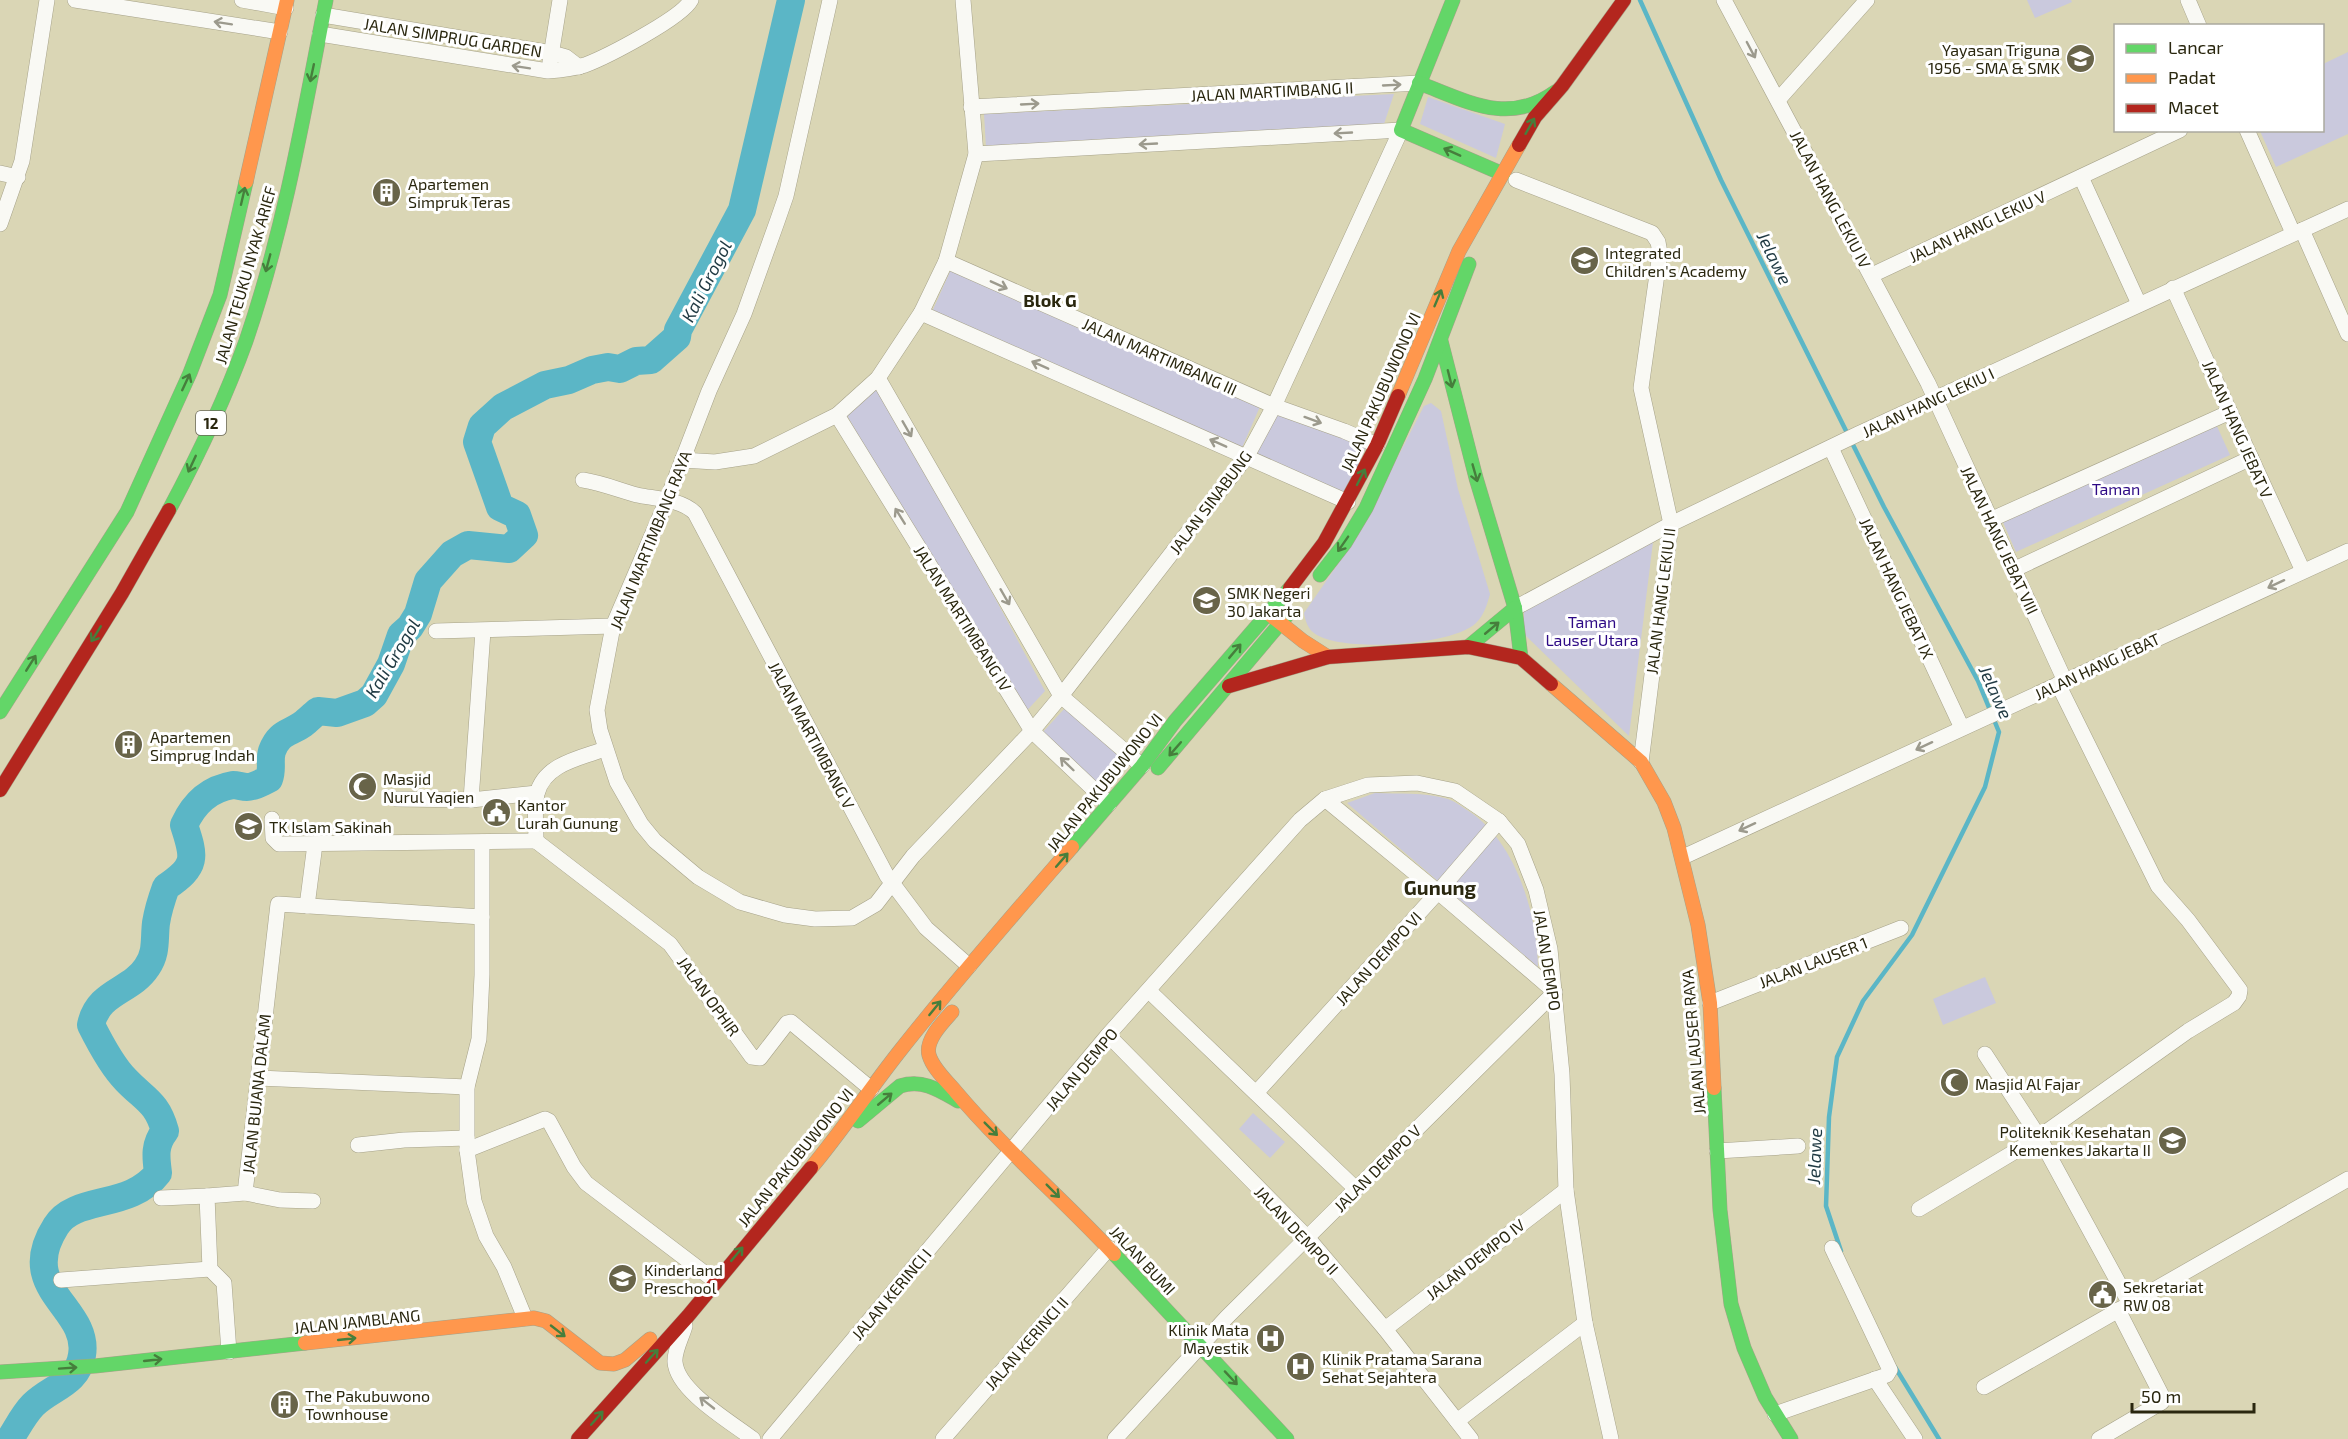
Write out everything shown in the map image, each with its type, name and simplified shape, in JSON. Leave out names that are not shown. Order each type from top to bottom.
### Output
[{"type":"main road","name":"JALAN SINABUNG","points":[[1401,130],[1453,0]]},
{"type":"main road","name":"JALAN TEUKU NYAK ARIEF","points":[[0,712],[127,512],[190,373],[220,295],[286,4]]},
{"type":"main road","name":"JALAN PAKUBUWONO VI","points":[[578,1439],[688,1316],[838,1135],[871,1089],[969,966],[1142,766],[1175,721],[1268,613],[1324,543],[1377,445],[1459,251],[1512,178],[1535,117],[1562,86],[1621,5]]},
{"type":"main road","name":"JALAN TEUKU NYAK ARIEF","points":[[0,790],[158,533],[228,388],[255,309],[286,198],[325,8]]},
{"type":"main road","name":"JALAN MARTIMBANG II","points":[[1419,83],[1490,108],[1517,110],[1551,96],[1562,86]]},
{"type":"main road","name":"JALAN PAKUBUWONO VI","points":[[1541,134],[1562,86]]},
{"type":"main road","points":[[1401,130],[1512,178]]},
{"type":"main road","name":"JALAN PAKUBUWONO VI","points":[[1309,589],[1345,543],[1432,387],[1441,341],[1478,247]]},
{"type":"main road","points":[[1229,686],[1329,657],[1468,647],[1521,658],[1515,608],[1459,416],[1441,341]]},
{"type":"main road","points":[[1432,387],[1459,416]]},
{"type":"main road","name":"JALAN PAKUBUWONO VI","points":[[1106,829],[1295,606]]},
{"type":"main road","points":[[1468,647],[1515,608]]},
{"type":"main road","points":[[1268,613],[1280,624],[1329,657]]},
{"type":"main road","name":"JALAN LAUSER RAYA","points":[[1521,658],[1641,762],[1664,802],[1683,857],[1698,925],[1710,1003],[1720,1210],[1731,1304],[1744,1348],[1765,1396],[1791,1439]]},
{"type":"main road","points":[[963,998],[941,1024],[928,1047],[929,1056],[936,1069],[970,1109]]},
{"type":"main road","points":[[838,1135],[900,1086],[915,1081],[938,1090],[970,1109]]},
{"type":"main road","name":"JALAN BUMI","points":[[970,1109],[1109,1248],[1287,1439]]},
{"type":"main road","name":"JALAN JAMBLANG","points":[[0,1372],[95,1366],[525,1318],[546,1321],[600,1364],[614,1364],[625,1360],[666,1326],[688,1316]]},
{"type":"street","points":[[0,224],[22,161],[47,0]]},
{"type":"street","points":[[75,0],[280,32]]},
{"type":"street","points":[[242,0],[286,4]]},
{"type":"street","points":[[548,71],[560,0]]},
{"type":"street","name":"JALAN SIMPRUG GARDEN","points":[[320,34],[548,71],[579,67],[597,59],[682,12],[692,0]]},
{"type":"street","name":"JALAN MARTIMBANG RAYA","points":[[830,0],[786,196],[744,314],[709,391],[667,500],[613,626],[597,710],[605,749],[622,790],[641,824],[655,841],[698,876],[741,902],[785,915],[815,919],[852,918],[876,904]]},
{"type":"street","points":[[682,460],[715,462],[754,456],[837,415],[878,378],[921,313],[946,261],[976,154],[963,0]]},
{"type":"street","name":"JALAN HANG LEKIU IV","points":[[1724,0],[1872,275],[1935,399]]},
{"type":"street","points":[[1778,100],[1867,0]]},
{"type":"street","points":[[2187,0],[2198,24]]},
{"type":"street","name":"JALAN SIMPRUG GARDEN","points":[[325,8],[552,53],[566,57],[579,67]]},
{"type":"street","name":"JALAN MARTIMBANG II","points":[[971,107],[1419,83]]},
{"type":"street","points":[[976,154],[1401,130]]},
{"type":"street","name":"JALAN SINABUNG","points":[[876,904],[913,856],[1062,696],[1247,456],[1274,406],[1401,130]]},
{"type":"street","name":"JALAN HANG LEKIU V","points":[[1872,275],[2176,132]]},
{"type":"street","points":[[2248,132],[2348,334]]},
{"type":"street","points":[[0,173],[18,177]]},
{"type":"street","points":[[2081,177],[2139,303]]},
{"type":"street","name":"JALAN HANG LEKIU II","points":[[1512,178],[1652,233],[1658,242],[1659,276],[1641,388],[1671,524],[1641,762]]},
{"type":"street","name":"JALAN HANG LEKIU I","points":[[1515,608],[1671,524],[1858,434],[2348,209]]},
{"type":"street","name":"JALAN MARTIMBANG III","points":[[946,261],[1274,406],[1377,445]]},
{"type":"street","name":"JALAN HANG JEBAT V","points":[[2173,288],[2303,571]]},
{"type":"street","points":[[921,313],[1348,502]]},
{"type":"street","points":[[878,378],[1062,696],[1142,766]]},
{"type":"street","name":"JALAN HANG JEBAT VIII","points":[[1935,399],[2062,682],[2158,886],[2188,920],[2240,990],[2234,1003],[2188,1031],[2039,1137]]},
{"type":"street","points":[[1990,520],[2230,412]]},
{"type":"street","name":"JALAN MARTIMBANG IV","points":[[837,415],[1032,730],[1109,804]]},
{"type":"street","name":"JALAN HANG JEBAT IX","points":[[1835,446],[1962,728]]},
{"type":"street","points":[[2013,570],[2251,458]]},
{"type":"street","name":"JALAN MARTIMBANG V","points":[[583,480],[667,500],[688,507],[694,513],[892,883],[926,928],[969,966]]},
{"type":"street","name":"JALAN HANG JEBAT","points":[[1683,857],[2348,551]]},
{"type":"street","points":[[436,631],[613,626]]},
{"type":"street","points":[[471,800],[483,631]]},
{"type":"street","points":[[272,819],[273,838],[279,844],[536,841],[537,793],[548,774],[558,766],[605,749]]},
{"type":"street","name":"JALAN DEMPO","points":[[1012,1150],[1108,1035],[1300,820],[1325,799],[1368,785],[1417,783],[1455,791],[1499,821],[1518,844],[1536,890],[1550,949],[1562,1074],[1566,1190],[1585,1323],[1608,1437]]},
{"type":"street","points":[[397,799],[471,800],[537,793]]},
{"type":"street","points":[[1325,799],[1555,992]]},
{"type":"street","name":"JALAN DEMPO VI","points":[[1256,1093],[1438,892],[1499,821]]},
{"type":"street","name":"JALAN OPHIR","points":[[536,841],[670,944],[752,1057],[760,1058],[789,1022],[871,1089]]},
{"type":"street","points":[[482,842],[482,975],[479,1039],[467,1087],[467,1144],[474,1201],[486,1236],[504,1267],[525,1318]]},
{"type":"street","points":[[315,844],[307,906],[482,917]]},
{"type":"street","name":"JALAN BUJANA DALAM","points":[[161,1198],[245,1193],[278,904],[307,906]]},
{"type":"street","name":"JALAN LAUSER 1","points":[[1710,1003],[1901,928]]},
{"type":"street","points":[[1149,991],[1356,1189]]},
{"type":"street","name":"JALAN DEMPO V","points":[[1115,1439],[1307,1237],[1555,992]]},
{"type":"street","name":"JALAN DEMPO II","points":[[1108,1035],[1307,1237],[1385,1329],[1471,1439]]},
{"type":"street","points":[[1985,1054],[2039,1137],[2124,1307],[2163,1398],[2162,1402],[2099,1439]]},
{"type":"street","points":[[258,1078],[467,1087]]},
{"type":"street","points":[[358,1145],[404,1140],[467,1144],[545,1119],[549,1121],[574,1167],[586,1183],[715,1281]]},
{"type":"street","points":[[1919,1209],[2039,1137]]},
{"type":"street","points":[[1717,1151],[1798,1146]]},
{"type":"street","name":"JALAN KERINCI I","points":[[770,1439],[1012,1150]]},
{"type":"street","points":[[1984,1387],[2348,1179]]},
{"type":"street","name":"JALAN DEMPO IV","points":[[1385,1329],[1566,1190]]},
{"type":"street","points":[[245,1193],[280,1200],[313,1201]]},
{"type":"street","points":[[207,1196],[210,1269],[224,1283],[229,1352]]},
{"type":"street","name":"JALAN KERINCI II","points":[[943,1439],[1109,1248]]},
{"type":"street","points":[[1775,1414],[1887,1375],[1890,1366],[1832,1248]]},
{"type":"street","points":[[61,1280],[210,1269]]},
{"type":"street","points":[[688,1316],[675,1360],[678,1374],[686,1387],[753,1439]]},
{"type":"street","points":[[1457,1421],[1585,1323]]},
{"type":"street","points":[[1875,1379],[1915,1439]]},
{"type":"green space","points":[[2027,0],[2071,0],[2072,2],[2035,18]]},
{"type":"green space","points":[[2348,52],[2348,134],[2276,167],[2260,132],[2324,132],[2324,64]]},
{"type":"green space","points":[[1394,94],[1384,124],[986,147],[984,114]]},
{"type":"green space","points":[[1428,97],[1505,124],[1496,158],[1420,124]]},
{"type":"green space","points":[[952,267],[1262,402],[1241,450],[931,314]]},
{"type":"green space","points":[[877,379],[1045,691],[1020,718],[845,412]]},
{"type":"green space","points":[[1431,403],[1441,411],[1458,489],[1490,594],[1485,610],[1476,623],[1463,631],[1421,642],[1370,645],[1327,639],[1314,633],[1307,624],[1304,613],[1356,538],[1424,406]]},
{"type":"green space","points":[[1277,408],[1368,442],[1344,497],[1254,458]]},
{"type":"green space","name":"Taman","points":[[2216,424],[2230,455],[2016,552],[2002,520]]},
{"type":"green space","name":"Taman Lauser Utara","points":[[1653,542],[1629,736],[1524,634],[1524,611]]},
{"type":"green space","points":[[1066,707],[1128,763],[1104,790],[1042,733]]},
{"type":"green space","points":[[1375,793],[1420,794],[1448,799],[1484,823],[1498,839],[1520,879],[1533,923],[1538,967],[1347,803]]},
{"type":"green space","points":[[1985,977],[1996,1003],[1943,1025],[1933,999]]},
{"type":"green space","points":[[1253,1113],[1285,1142],[1270,1158],[1239,1129]]},
{"type":"waterway","name":"Kali Grogol","points":[[10,1439],[33,1405],[75,1373],[82,1355],[81,1338],[76,1324],[48,1282],[44,1266],[46,1248],[56,1226],[65,1216],[76,1210],[133,1193],[146,1185],[158,1173],[157,1146],[165,1131],[162,1121],[150,1102],[116,1068],[91,1025],[100,1005],[132,982],[150,962],[154,951],[157,918],[166,887],[183,873],[191,861],[190,846],[184,825],[188,817],[203,798],[217,790],[233,785],[250,787],[269,779],[272,751],[278,740],[318,711],[337,713],[365,703],[374,695],[391,664],[401,635],[410,627],[418,614],[428,581],[452,554],[468,545],[509,549],[524,535],[517,515],[500,507],[477,442],[482,426],[503,407],[545,385],[569,380],[592,370],[608,367],[620,369],[636,361],[651,360],[677,337],[678,330],[742,210],[791,0]]},
{"type":"waterway","name":"Jelawe","points":[[1640,0],[1721,180],[1884,507],[1978,681],[1999,732],[1985,787],[1912,935],[1863,1001],[1837,1057],[1829,1117],[1826,1206],[1841,1251]]},
{"type":"waterway","name":"Jelawe","points":[[1895,1367],[1939,1439]]},
{"type":"traffic: fast","points":[[169,510],[220,406],[238,363],[259,299],[292,172],[326,0]]},
{"type":"traffic: fast","points":[[1453,0],[1401,130],[1503,174]]},
{"type":"traffic: fast","points":[[1419,83],[1471,103],[1504,109],[1538,102],[1555,92]]},
{"type":"traffic: fast","points":[[0,712],[127,512],[190,373],[220,295],[246,182]]},
{"type":"traffic: fast","points":[[1320,575],[1345,543],[1366,508],[1425,379],[1469,264]]},
{"type":"traffic: fast","points":[[1441,341],[1476,478],[1515,608],[1521,658]]},
{"type":"traffic: fast","points":[[1072,847],[1142,766],[1175,721],[1290,588]]},
{"type":"traffic: fast","points":[[1468,647],[1515,608]]},
{"type":"traffic: fast","points":[[1158,768],[1289,613]]},
{"type":"traffic: fast","points":[[858,1121],[900,1086],[908,1084],[930,1087],[958,1101]]},
{"type":"traffic: fast","points":[[1714,1088],[1720,1210],[1731,1304],[1744,1348],[1765,1397],[1791,1439]]},
{"type":"traffic: fast","points":[[1114,1254],[1287,1439]]},
{"type":"traffic: fast","points":[[0,1372],[95,1366],[305,1343]]},
{"type":"traffic: slow","points":[[246,182],[287,0]]},
{"type":"traffic: slow","points":[[1398,396],[1459,251],[1519,145]]},
{"type":"traffic: slow","points":[[1268,613],[1303,641],[1328,657]]},
{"type":"traffic: slow","points":[[1551,684],[1641,762],[1664,802],[1674,828],[1698,925],[1710,1003],[1714,1088]]},
{"type":"traffic: slow","points":[[811,1168],[920,1026],[1072,847]]},
{"type":"traffic: slow","points":[[952,1012],[932,1037],[928,1049],[934,1065],[994,1134],[1114,1254]]},
{"type":"traffic: slow","points":[[305,1343],[534,1318],[546,1321],[600,1363],[614,1364],[625,1360],[650,1339]]},
{"type":"traffic: jam","points":[[1519,145],[1535,117],[1562,86],[1624,0]]},
{"type":"traffic: jam","points":[[1290,588],[1324,543],[1377,445],[1398,396]]},
{"type":"traffic: jam","points":[[0,790],[122,593],[169,510]]},
{"type":"traffic: jam","points":[[1229,686],[1328,657],[1468,647],[1521,658],[1551,684]]},
{"type":"traffic: jam","points":[[578,1439],[688,1316],[811,1168]]},
{"type":"place","name":"Yayasan Triguna 1956 - SMA & SMK","points":[[2081,58]]},
{"type":"place","name":"Apartemen Simpruk Teras","points":[[387,192]]},
{"type":"place","name":"Integrated Children's Academy","points":[[1584,261]]},
{"type":"place","name":"SMK Negeri 30 Jakarta","points":[[1206,601]]},
{"type":"place","name":"Apartemen Simprug Indah","points":[[129,745]]},
{"type":"place","name":"Masjid Nurul Yaqien","points":[[362,787]]},
{"type":"place","name":"Kantor Lurah Gunung","points":[[496,813]]},
{"type":"place","name":"TK Islam Sakinah","points":[[248,826]]},
{"type":"place","name":"Masjid Al Fajar","points":[[1954,1083]]},
{"type":"place","name":"Politeknik Kesehatan Kemenkes Jakarta II","points":[[2172,1140]]},
{"type":"place","name":"Kinderland Preschool","points":[[623,1278]]},
{"type":"place","name":"Sekretariat RW 08","points":[[2102,1295]]},
{"type":"place","name":"Klinik Mata Mayestik","points":[[1270,1338]]},
{"type":"place","name":"Klinik Pratama Sarana Sehat Sejahtera","points":[[1301,1367]]},
{"type":"place","name":"The Pakubuwono Townhouse","points":[[284,1404]]},
{"type":"district","name":"Blok G","points":[[1050,300]]},
{"type":"district","name":"Gunung","points":[[1440,887]]}]
